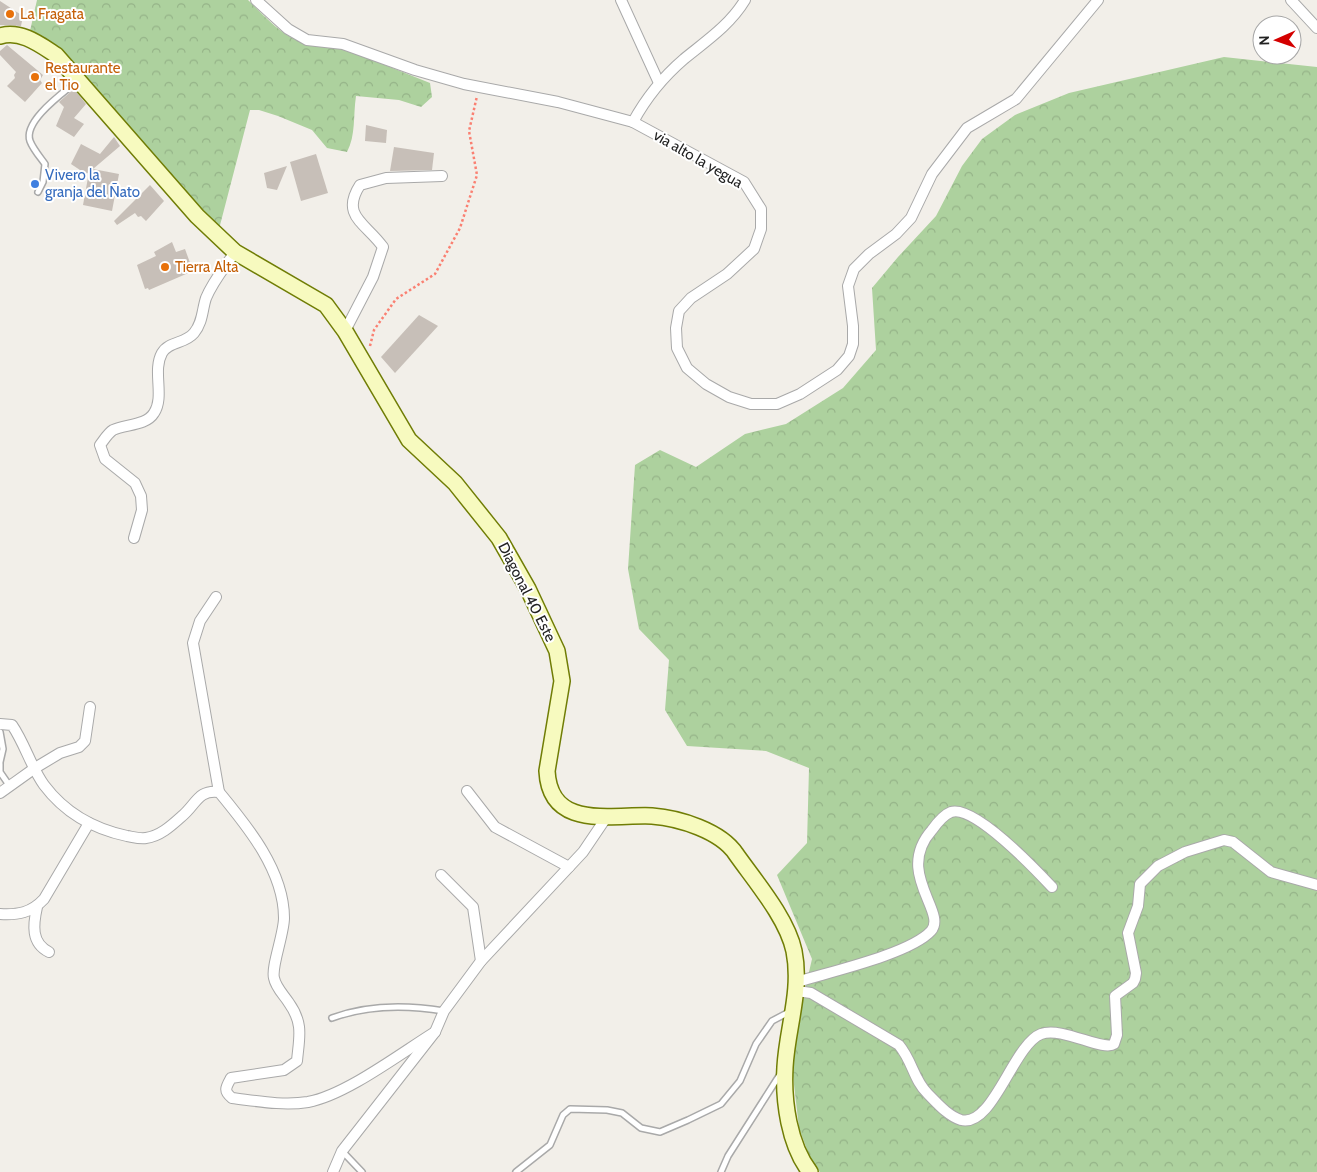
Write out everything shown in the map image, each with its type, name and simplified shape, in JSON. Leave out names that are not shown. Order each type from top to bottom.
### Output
[{"type":"street","name":"via alto la yegua","points":[[256,0],[288,29],[307,40],[356,48],[414,70],[479,87],[558,102],[633,122],[744,182],[761,210],[761,229],[754,249],[743,261],[691,298],[679,311],[677,348],[687,368],[706,384],[729,397],[751,404],[777,404],[800,394],[837,370],[849,356],[853,344],[853,326],[848,286],[854,269],[869,254],[905,226],[911,218],[932,174],[967,128],[1016,98],[1098,0]]},
{"type":"street","points":[[621,0],[659,83]]},
{"type":"street","points":[[633,122],[659,83],[722,28],[739,10],[745,0]]},
{"type":"street","points":[[1291,0],[1317,28]]},
{"type":"street","name":"Diagonal 40 Este","points":[[0,36],[8,34],[32,39],[56,55],[197,216],[235,252],[326,305],[345,330],[364,366],[409,440],[454,483],[500,538],[528,589],[557,651],[562,681],[546,770],[547,785],[554,797],[565,807],[589,818],[653,816],[691,823],[709,832],[734,850],[773,907],[794,950],[797,987],[785,1067],[786,1101],[792,1136],[804,1164],[810,1172]]},
{"type":"street","points":[[345,330],[372,277],[383,247],[375,236],[359,221],[352,207],[352,198],[360,185],[386,178],[442,176]]},
{"type":"street","points":[[134,538],[142,510],[141,496],[134,483],[105,460],[100,445],[111,431],[146,420],[153,415],[157,407],[159,367],[163,352],[173,344],[184,342],[193,334],[202,320],[206,299],[212,286],[235,252]]},
{"type":"street","points":[[216,597],[200,621],[194,643],[220,792],[248,827],[276,879],[284,917],[283,937],[273,975],[277,986],[291,1006],[301,1026],[297,1061],[284,1070],[231,1078],[226,1088],[226,1094],[232,1098],[274,1103],[307,1102],[332,1095],[435,1032]]},
{"type":"street","points":[[0,793],[35,768],[60,754],[80,747],[85,741],[90,707]]},
{"type":"street","points":[[0,724],[12,725],[43,784],[60,804],[88,823],[114,833],[144,839],[156,836],[187,812],[202,794],[209,790],[220,792]]},
{"type":"street","points":[[467,791],[495,827],[569,867]]},
{"type":"street","points":[[797,987],[906,948],[929,933],[934,926],[935,915],[920,883],[918,856],[922,841],[943,817],[951,812],[967,813],[1002,838],[1052,887]]},
{"type":"street","points":[[333,1172],[342,1151],[435,1032],[444,1011],[480,961],[583,852],[606,818]]},
{"type":"street","points":[[0,914],[20,914],[37,907],[44,899],[88,823]]},
{"type":"street","points":[[797,987],[811,993],[899,1045],[909,1057],[915,1077],[927,1093],[951,1114],[961,1120],[966,1120],[984,1110],[1005,1082],[1020,1053],[1040,1034],[1051,1032],[1067,1034],[1106,1046],[1114,1044],[1117,1035],[1115,996],[1133,983],[1136,973],[1128,933],[1138,906],[1140,884],[1158,866],[1184,852],[1224,840],[1233,842],[1271,872],[1317,885]]},
{"type":"street","points":[[441,875],[474,907],[480,961]]},
{"type":"street","points":[[37,907],[33,928],[37,942],[49,952]]},
{"type":"lane","points":[[38,192],[43,182],[45,164],[30,140],[30,132],[45,108],[78,80]]},
{"type":"lane","points":[[0,732],[2,749],[0,772],[9,785]]},
{"type":"lane","points":[[332,1018],[360,1010],[425,1008],[444,1011]]},
{"type":"lane","points":[[516,1172],[550,1145],[563,1115],[570,1109],[607,1110],[622,1113],[640,1128],[660,1132],[721,1104],[740,1082],[756,1044],[772,1021],[794,1010]]},
{"type":"lane","points":[[721,1172],[728,1156],[785,1067]]},
{"type":"lane","points":[[342,1151],[362,1172]]},
{"type":"path","points":[[364,366],[374,330],[396,300],[435,274],[460,228],[477,176],[469,130],[479,87]]},
{"type":"green space","points":[[37,0],[248,0],[288,36],[310,45],[340,47],[430,83],[432,97],[421,107],[399,100],[356,96],[353,132],[347,152],[327,148],[312,130],[278,116],[259,110],[250,110],[219,229],[56,47],[52,47],[30,31]]},
{"type":"green space","points":[[1224,57],[1252,60],[1252,65],[1317,67],[1317,1172],[820,1172],[813,1166],[799,1128],[792,1067],[796,1028],[812,959],[777,875],[807,843],[809,768],[766,751],[687,746],[665,710],[669,660],[639,629],[628,569],[635,465],[660,450],[696,467],[745,434],[786,424],[843,388],[876,350],[872,288],[936,216],[962,166],[982,139],[1015,115],[1069,93]]},
{"type":"building","name":"La Fragata","points":[[0,1],[23,16],[21,26],[0,25]]},
{"type":"building","points":[[7,45],[43,75],[40,80],[42,83],[25,102],[7,86],[15,78],[16,72],[0,55],[0,51]]},
{"type":"building","points":[[74,89],[86,104],[74,118],[84,124],[74,137],[56,126],[64,107],[59,102]]},
{"type":"building","points":[[366,125],[387,130],[386,143],[365,141]]},
{"type":"building","points":[[114,137],[120,146],[93,169],[119,174],[112,211],[83,205],[89,172],[86,174],[71,164],[81,144],[100,154]]},
{"type":"building","points":[[394,147],[434,153],[432,170],[390,171]]},
{"type":"building","points":[[316,154],[328,193],[301,201],[290,162]]},
{"type":"building","points":[[287,166],[277,190],[267,188],[264,173]]},
{"type":"building","points":[[150,185],[164,201],[146,221],[135,213],[117,225],[114,221]]},
{"type":"building","name":"Tierra Alta","points":[[172,242],[176,252],[185,249],[193,271],[149,290],[148,288],[145,289],[137,265],[156,256],[154,252]]},
{"type":"building","points":[[419,315],[438,326],[395,373],[381,357]]},
{"type":"place","name":"La Fragata","points":[[10,14]]},
{"type":"place","name":"Restaurante el Tio","points":[[35,77]]},
{"type":"place","name":"Vivero la granja del Ñato","points":[[35,184]]},
{"type":"place","name":"Tierra Alta","points":[[165,267]]}]
